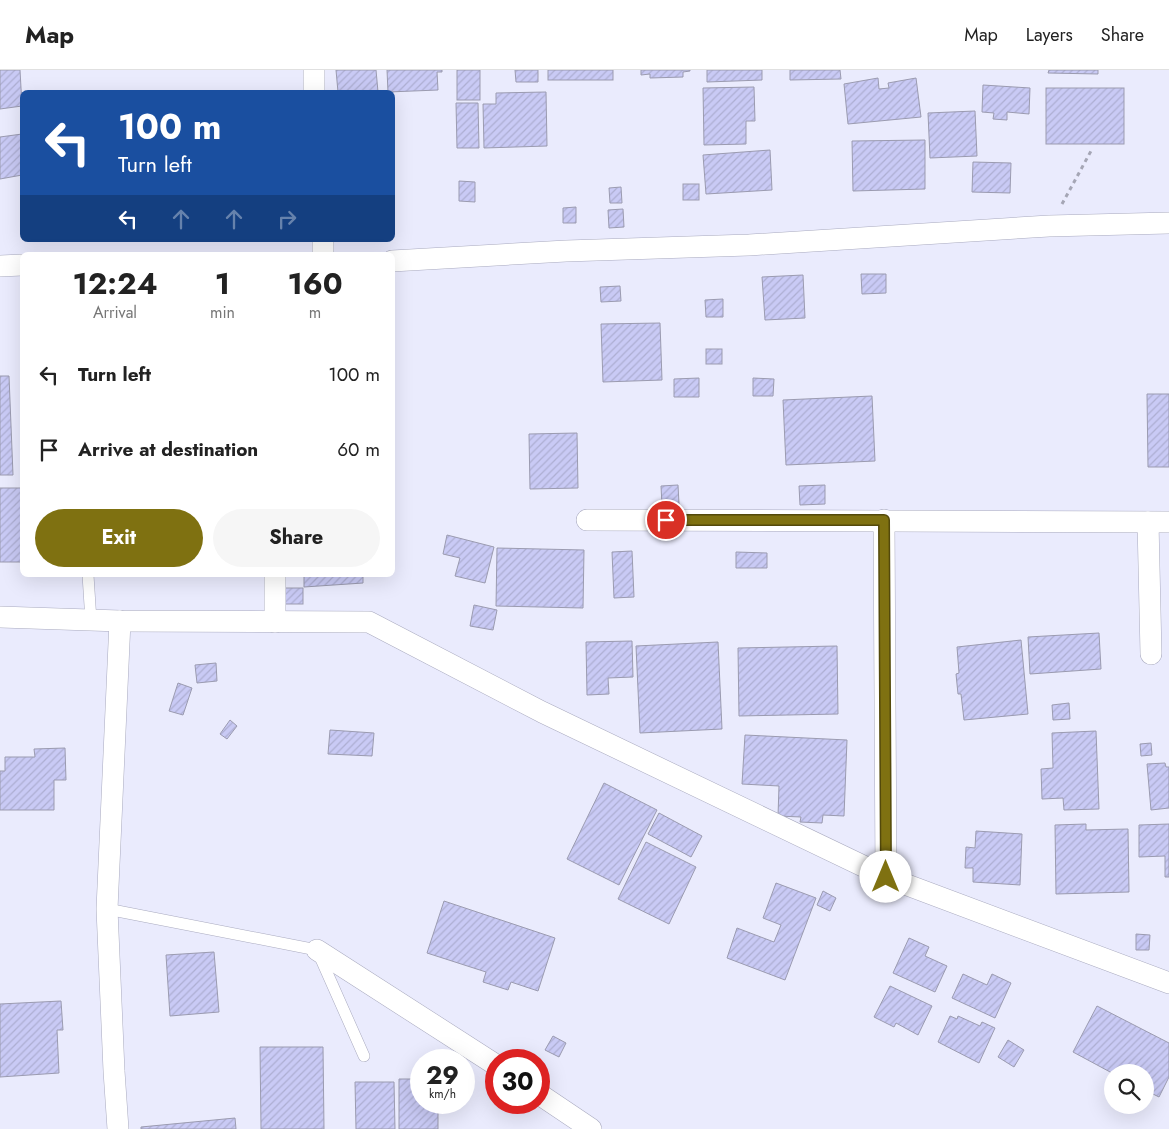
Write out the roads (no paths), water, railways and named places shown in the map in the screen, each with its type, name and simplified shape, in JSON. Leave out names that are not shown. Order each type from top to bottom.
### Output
[{"type":"street","points":[[314,70],[314,90]]},
{"type":"street","points":[[395,261],[410,262],[566,251],[749,245],[1049,226],[1169,223]]},
{"type":"street","points":[[0,266],[20,265]]},
{"type":"street","points":[[587,520],[1169,522]]},
{"type":"street","points":[[884,520],[886,877]]},
{"type":"street","points":[[1148,522],[1151,654]]},
{"type":"street","points":[[275,577],[275,622]]},
{"type":"street","points":[[0,617],[91,621],[369,622],[542,712],[886,877],[1169,982]]},
{"type":"street","points":[[118,1129],[107,909],[120,621]]},
{"type":"street","points":[[317,950],[485,1057]]},
{"type":"street","points":[[550,1101],[591,1129]]},
{"type":"lane","points":[[88,577],[91,621]]},
{"type":"lane","points":[[107,909],[317,950],[364,1056]]}]
